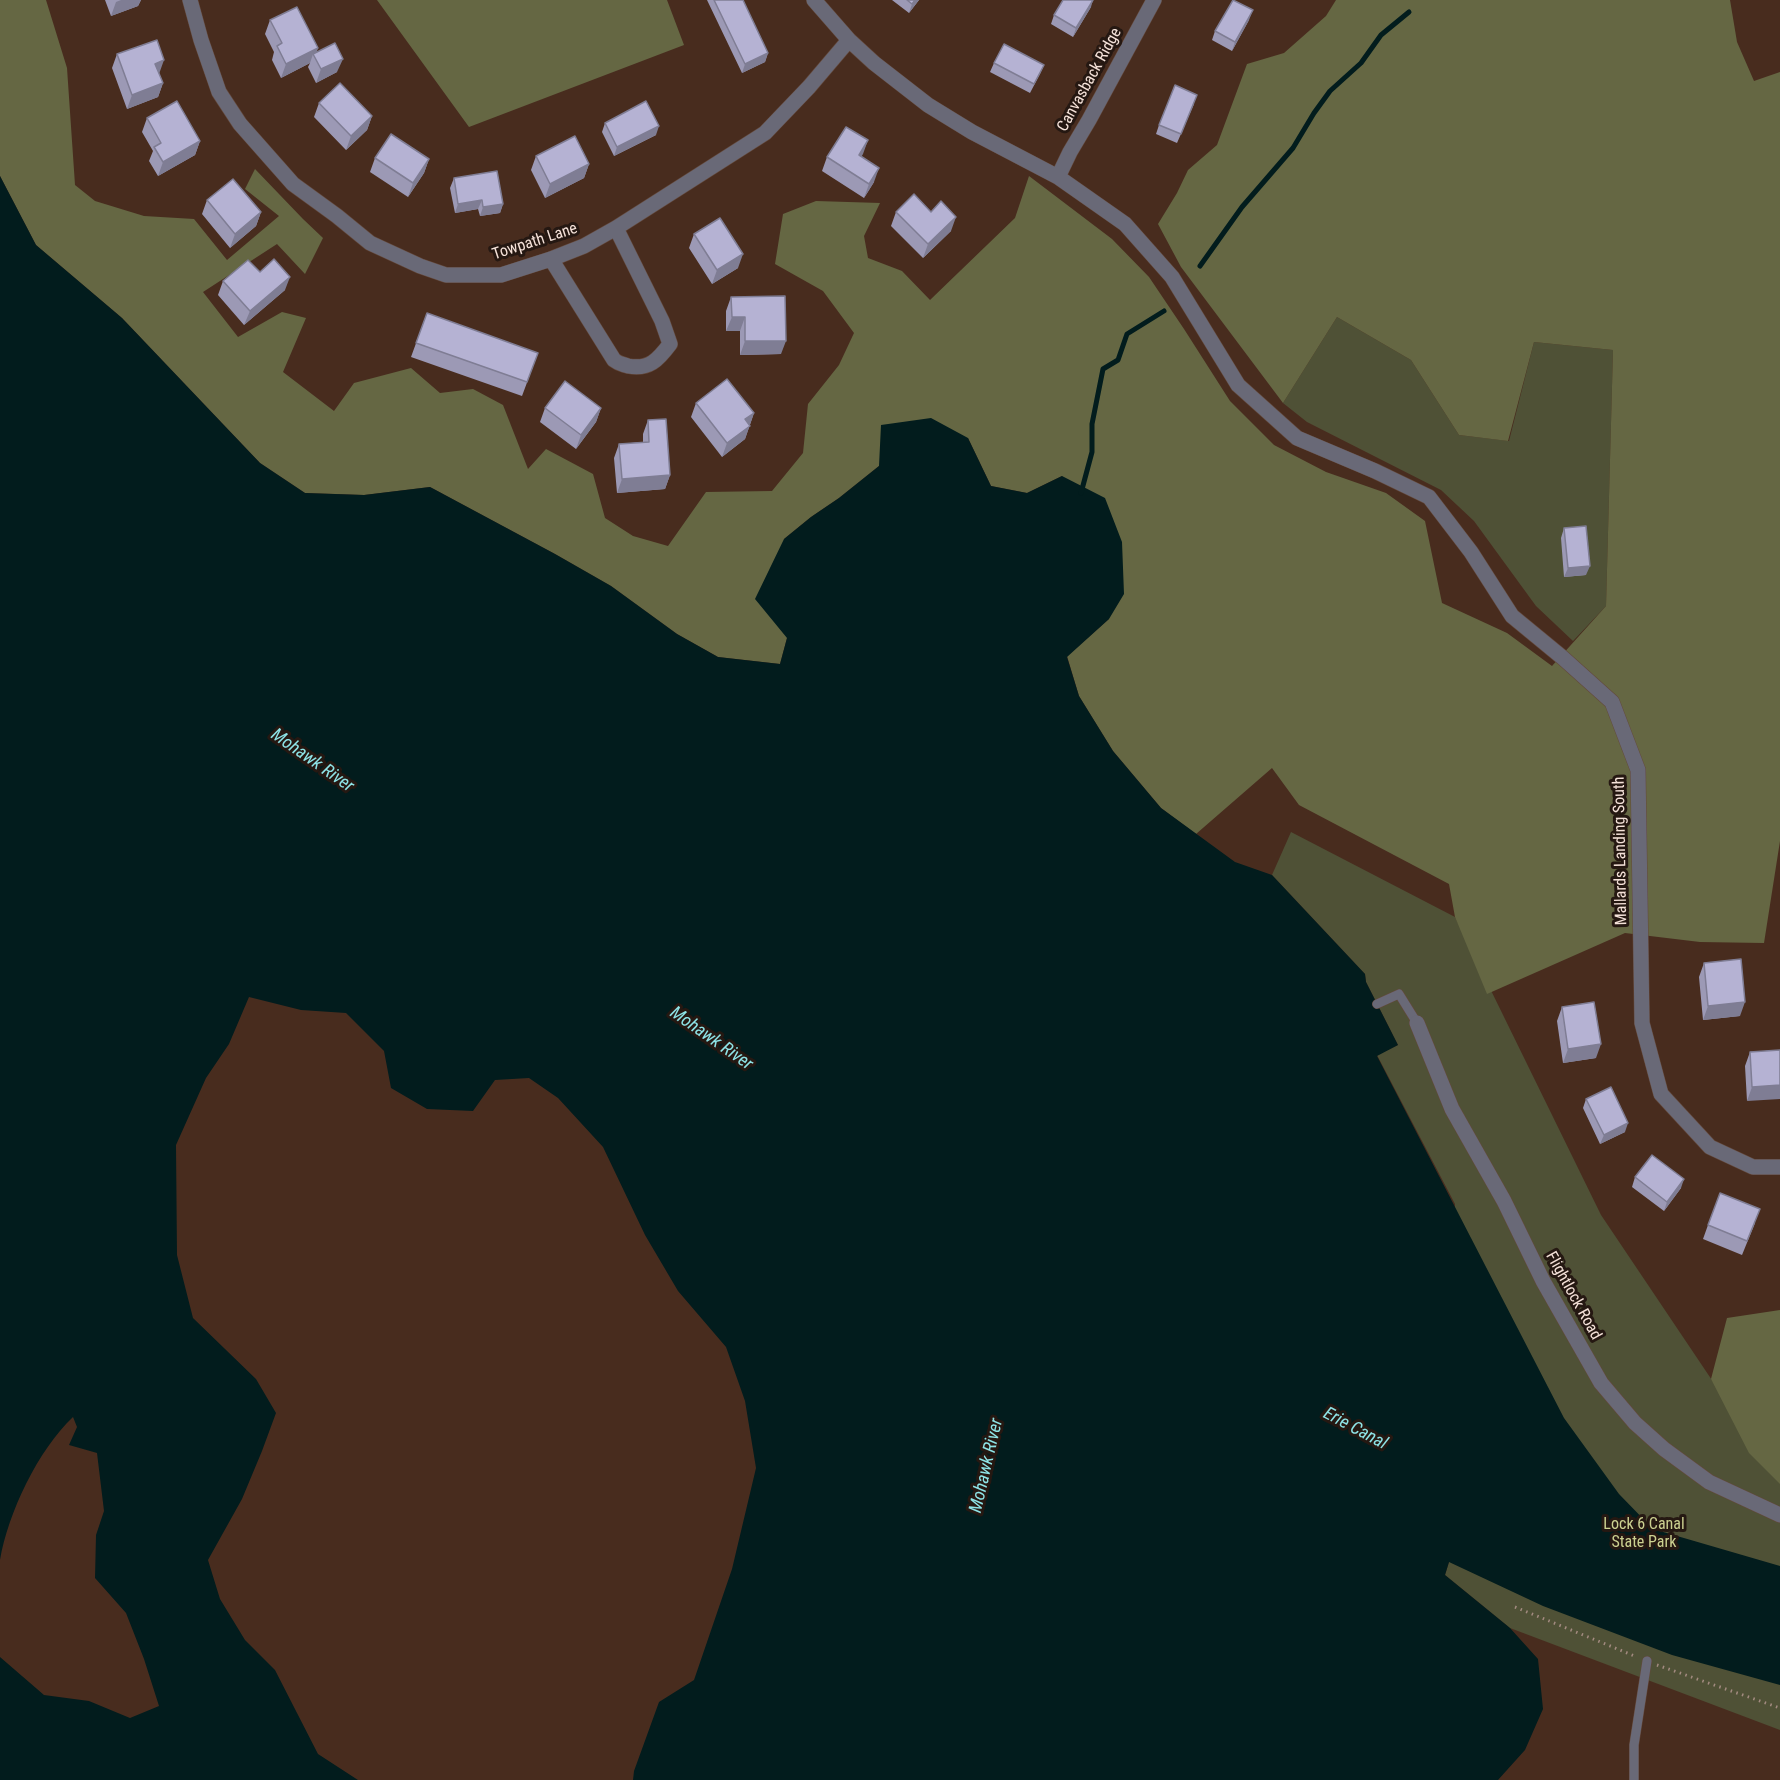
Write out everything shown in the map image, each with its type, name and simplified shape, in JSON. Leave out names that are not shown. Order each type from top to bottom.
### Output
[{"type":"street","name":"Towpath Lane","points":[[190,0],[219,92],[240,124],[292,184],[370,243],[446,275],[501,275],[584,246],[616,228],[765,133],[809,87],[849,40]]},
{"type":"street","name":"Mallards Landing South","points":[[814,0],[849,40],[874,63],[928,105],[972,132],[1058,177],[1125,224],[1172,277],[1238,384],[1297,438],[1429,497],[1471,552],[1512,616],[1612,702],[1638,770],[1642,1023],[1661,1094],[1710,1147],[1753,1167],[1780,1167]]},
{"type":"street","name":"Canvasback Ridge","points":[[1058,177],[1154,0]]},
{"type":"street","points":[[551,259],[614,360],[618,364],[638,368],[652,364],[670,344],[662,321],[616,228]]},
{"type":"street","name":"Flightlock Road","points":[[1417,1023],[1452,1110],[1504,1201],[1543,1281],[1601,1383],[1635,1423],[1664,1449],[1709,1482],[1780,1515]]},
{"type":"lane","points":[[1377,1004],[1399,994],[1417,1023]]},
{"type":"lane","points":[[1634,1780],[1634,1745],[1647,1661]]},
{"type":"green space","points":[[0,0],[46,0],[67,68],[75,185],[95,201],[144,216],[194,219],[227,260],[279,216],[245,189],[255,169],[323,238],[305,274],[277,244],[203,292],[238,337],[282,312],[306,318],[283,372],[334,411],[354,383],[411,368],[440,393],[473,389],[503,405],[528,469],[546,449],[593,474],[605,518],[633,536],[668,546],[706,492],[772,491],[803,453],[808,404],[839,365],[854,333],[823,291],[775,264],[783,214],[816,201],[880,203],[864,236],[868,258],[902,271],[930,300],[1015,218],[1029,176],[1112,239],[1149,277],[1230,401],[1274,445],[1326,472],[1386,493],[1425,521],[1442,603],[1507,633],[1552,666],[1606,606],[1613,350],[1534,342],[1508,441],[1459,435],[1411,360],[1337,317],[1283,403],[1181,267],[1158,224],[1188,170],[1217,145],[1247,64],[1284,53],[1326,16],[1336,0],[1730,0],[1737,42],[1754,81],[1780,72],[1780,841],[1764,943],[1700,942],[1625,933],[1487,994],[1455,917],[1449,884],[1299,805],[1272,768],[1196,834],[1161,808],[1113,751],[1079,696],[1067,656],[1109,619],[1062,476],[1027,493],[991,486],[968,438],[879,466],[784,539],[787,638],[780,664],[718,657],[677,634],[611,586],[430,487],[364,495],[305,493],[260,463],[122,318],[36,245],[0,176]]},
{"type":"green space","points":[[377,0],[667,0],[684,45],[469,127]]},
{"type":"green space","points":[[1337,317],[1411,360],[1459,435],[1509,441],[1534,342],[1613,350],[1606,606],[1573,641],[1536,606],[1474,521],[1441,490],[1307,422],[1283,403]]},
{"type":"green space","name":"Lock 6 Canal State Park","points":[[1291,832],[1455,917],[1601,1215],[1773,1471],[1780,1474],[1780,1730],[1510,1628],[1445,1575],[1449,1562],[1455,1204],[1377,1055],[1398,1045],[1366,982],[1365,974],[1272,875]]},
{"type":"green space","points":[[1780,1310],[1780,1484],[1749,1453],[1711,1379],[1727,1318]]},
{"type":"water","points":[[0,176],[36,245],[122,318],[260,463],[305,493],[364,495],[430,487],[611,586],[677,634],[718,657],[780,664],[787,638],[755,599],[784,539],[879,466],[881,425],[931,418],[968,438],[991,486],[1027,493],[1062,476],[1105,498],[1122,542],[1124,594],[1109,619],[1067,657],[1079,696],[1113,751],[1161,808],[1235,862],[1272,875],[1365,974],[1366,982],[1398,1045],[1377,1056],[1564,1418],[1619,1494],[1653,1529],[1780,1566],[1780,1685],[1672,1655],[1543,1606],[1449,1562],[1445,1575],[1510,1628],[1538,1659],[1543,1709],[1525,1750],[1498,1780],[633,1780],[634,1771],[659,1702],[694,1680],[732,1569],[756,1468],[745,1401],[726,1347],[678,1291],[645,1235],[603,1147],[558,1098],[529,1078],[495,1080],[473,1111],[427,1109],[391,1088],[384,1051],[346,1013],[301,1010],[249,997],[229,1044],[206,1078],[176,1145],[177,1255],[193,1318],[256,1379],[276,1413],[242,1499],[208,1560],[220,1599],[245,1640],[275,1670],[318,1754],[358,1780],[0,1780],[0,1657],[44,1695],[89,1701],[130,1718],[159,1706],[126,1613],[95,1578],[96,1535],[104,1511],[97,1453],[69,1445],[77,1427],[73,1417],[48,1447],[26,1483],[10,1522],[0,1560]]},
{"type":"building","points":[[714,0],[743,0],[768,53],[745,64]]},
{"type":"building","points":[[1063,0],[1093,0],[1076,28],[1054,15]]},
{"type":"building","points":[[1233,0],[1253,10],[1235,42],[1215,31]]},
{"type":"building","points":[[297,7],[318,48],[286,64],[277,46],[282,43],[270,20]]},
{"type":"building","points":[[157,40],[164,60],[155,64],[163,83],[132,95],[117,54]]},
{"type":"building","points":[[335,43],[343,59],[321,69],[313,54]]},
{"type":"building","points":[[1004,44],[1044,65],[1034,84],[994,63]]},
{"type":"building","points":[[340,83],[372,116],[351,136],[319,103]]},
{"type":"building","points":[[1175,85],[1197,95],[1181,134],[1159,125]]},
{"type":"building","points":[[177,101],[200,141],[163,162],[154,147],[161,143],[147,118]]},
{"type":"building","points":[[646,101],[659,126],[617,147],[605,123]]},
{"type":"building","points":[[846,127],[868,140],[859,155],[879,168],[869,184],[827,157]]},
{"type":"building","points":[[391,134],[429,159],[413,183],[375,158]]},
{"type":"building","points":[[575,136],[589,164],[550,184],[536,156]]},
{"type":"building","points":[[497,171],[503,204],[483,207],[482,200],[458,204],[454,178]]},
{"type":"building","points":[[233,179],[261,212],[235,234],[207,200]]},
{"type":"building","points":[[914,194],[931,212],[941,201],[956,217],[928,244],[896,212]]},
{"type":"building","points":[[720,218],[743,254],[717,270],[694,234]]},
{"type":"building","points":[[274,259],[290,277],[250,311],[223,281],[248,260],[260,272]]},
{"type":"building","points":[[785,296],[786,341],[745,341],[745,317],[732,317],[731,297]]},
{"type":"building","points":[[427,313],[538,353],[527,382],[416,343]]},
{"type":"building","points":[[727,379],[754,413],[745,419],[750,426],[727,443],[696,403]]},
{"type":"building","points":[[565,381],[601,408],[581,435],[545,408]]},
{"type":"building","points":[[666,419],[670,475],[622,479],[619,444],[649,442],[648,420]]},
{"type":"building","points":[[1586,526],[1590,566],[1568,568],[1564,528]]},
{"type":"building","points":[[1741,959],[1745,1002],[1708,1006],[1704,963]]},
{"type":"building","points":[[1594,1002],[1601,1044],[1568,1049],[1562,1007]]},
{"type":"building","points":[[1780,1050],[1780,1085],[1752,1087],[1750,1052]]},
{"type":"building","points":[[1611,1087],[1628,1123],[1604,1135],[1586,1099]]},
{"type":"building","points":[[1652,1155],[1684,1179],[1667,1202],[1635,1177]]},
{"type":"building","points":[[1720,1193],[1760,1209],[1747,1241],[1708,1225]]},
{"type":"waterway","points":[[1200,266],[1242,207],[1293,148],[1330,91],[1361,63],[1381,35],[1409,12]]},
{"type":"waterway","points":[[1081,493],[1092,452],[1092,424],[1103,369],[1118,360],[1127,334],[1164,311]]},
{"type":"water label","name":"Mohawk River","points":[[312,761]]},
{"type":"water label","name":"Mohawk River","points":[[711,1039]]},
{"type":"water label","name":"Erie Canal","points":[[1355,1429]]},
{"type":"water label","name":"Mohawk River","points":[[987,1466]]}]
